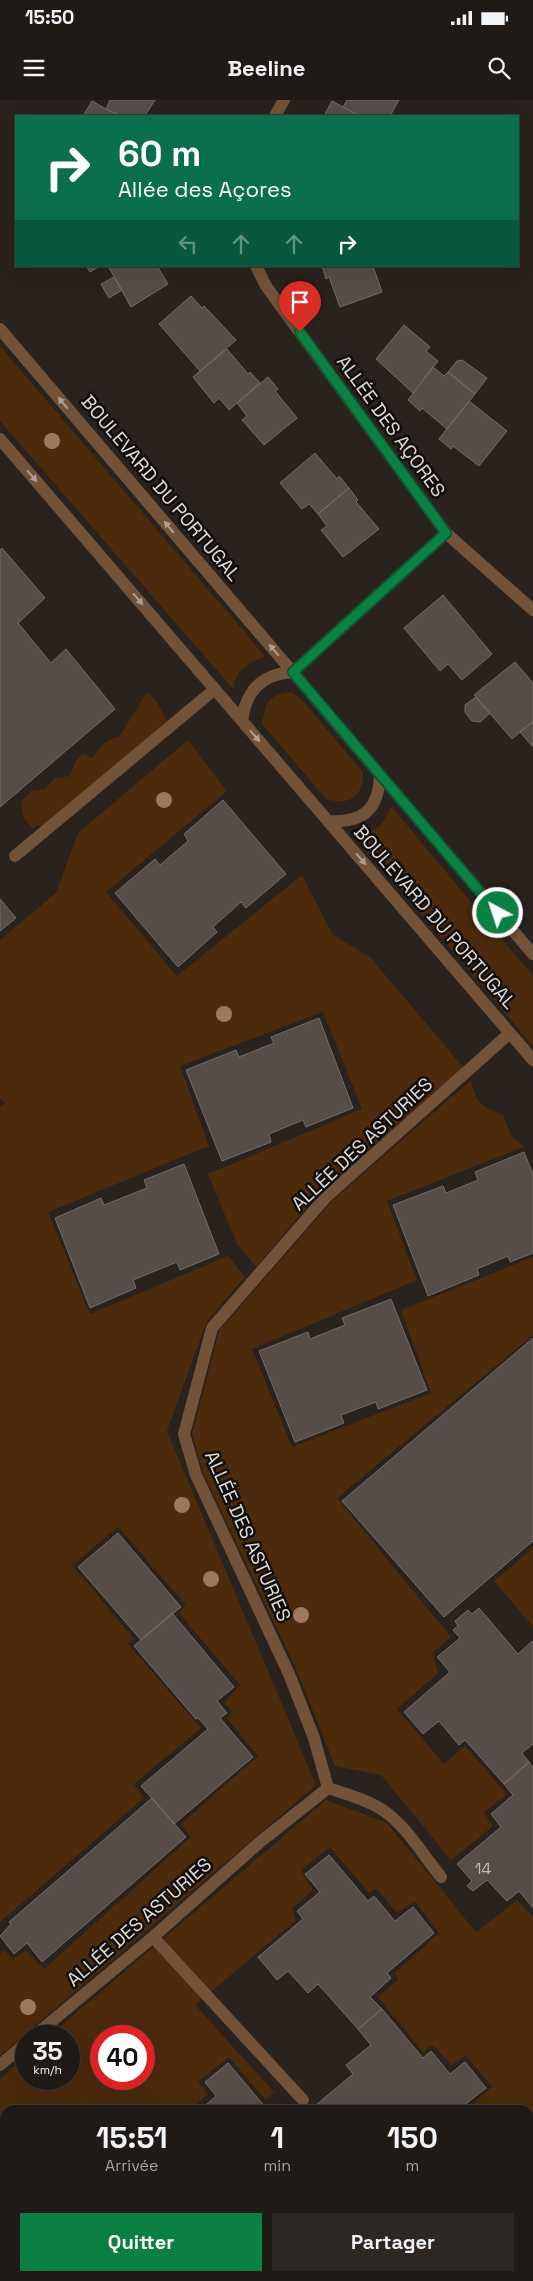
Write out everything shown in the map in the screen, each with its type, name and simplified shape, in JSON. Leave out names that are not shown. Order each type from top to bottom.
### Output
[{"type":"street","points":[[276,115],[284,100]]},
{"type":"street","name":"ALLÉE DES AÇORES","points":[[256,267],[266,286],[446,533],[533,610]]},
{"type":"street","name":"BOULEVARD DU PORTUGAL","points":[[0,329],[533,954]]},
{"type":"street","name":"BOULEVARD DU PORTUGAL","points":[[0,439],[533,1060]]},
{"type":"street","points":[[242,721],[244,708],[258,684],[276,673],[293,672],[446,533]]},
{"type":"street","points":[[15,856],[215,689]]},
{"type":"street","name":"BOULEVARD DU PORTUGAL","points":[[328,821],[345,822],[366,812],[380,793],[380,774]]},
{"type":"street","name":"ALLÉE DES ASTURIES","points":[[47,2025],[154,1937],[260,1842],[328,1788],[314,1738],[290,1674],[196,1475],[184,1434],[212,1328],[326,1197],[510,1033]]},
{"type":"street","points":[[328,1788],[376,1806],[387,1814],[401,1827],[441,1877]]},
{"type":"street","points":[[154,1937],[303,2100]]},
{"type":"street","points":[[0,2065],[15,2052]]},
{"type":"shaded area","points":[[0,346],[265,656],[248,665],[239,673],[234,683],[234,690],[0,421]]},
{"type":"shaded area","points":[[147,692],[157,702],[167,721],[48,823],[32,828],[24,819],[21,801],[32,791],[45,789],[55,778],[70,776],[75,762],[82,754],[93,758],[104,744],[119,737]]},
{"type":"shaded area","points":[[292,692],[302,700],[363,772],[363,780],[358,793],[349,800],[335,801],[326,799],[262,724],[269,701],[277,695]]},
{"type":"shaded area","points":[[188,740],[227,791],[106,892],[177,976],[302,875],[333,935],[370,957],[463,1067],[319,1193],[256,1267],[237,1244],[208,1174],[362,1109],[323,1012],[180,1066],[209,1146],[48,1212],[90,1314],[228,1256],[245,1277],[207,1321],[167,1431],[316,1785],[36,2025],[15,2025],[15,2043],[0,2056],[0,1953],[4,1950],[13,1959],[26,1950],[44,1969],[191,1837],[181,1824],[258,1756],[227,1718],[233,1712],[224,1702],[240,1685],[179,1613],[186,1605],[118,1527],[72,1565],[134,1639],[128,1644],[201,1728],[134,1784],[144,1798],[0,1922],[0,1107],[5,1103],[0,1099],[0,940],[56,893],[78,833]]},
{"type":"shaded area","points":[[391,806],[533,976],[533,1046],[357,838],[369,833],[382,823],[389,813]]},
{"type":"shaded area","points":[[471,1080],[475,1094],[481,1103],[503,1115],[512,1137],[524,1147],[387,1201],[417,1280],[252,1349],[292,1447],[431,1393],[401,1310],[533,1257],[533,1335],[337,1498],[451,1637],[432,1653],[438,1673],[397,1709],[444,1764],[465,1746],[507,1794],[484,1813],[493,1826],[451,1860],[381,1775],[335,1766],[294,1664],[203,1473],[192,1433],[219,1331],[333,1200]]},
{"type":"shaded area","points":[[533,1548],[533,1627],[494,1581]]},
{"type":"shaded area","points":[[326,1800],[387,1823],[476,1932],[517,1900],[533,1917],[533,2105],[472,2105],[492,2087],[466,2055],[452,2065],[433,2045],[423,2052],[378,1997],[398,1980],[395,1973],[439,1933],[415,1901],[397,1913],[376,1888],[369,1893],[330,1847],[301,1870],[313,1890],[292,1909],[296,1920],[195,2005],[274,2092],[266,2100],[229,2057],[198,2082],[208,2094],[196,2105],[0,2105],[0,2079],[15,2066],[15,2090],[80,2090],[80,2025],[62,2025]]},
{"type":"building","points":[[110,100],[155,100],[146,114],[148,115],[119,115],[106,109]]},
{"type":"building","points":[[347,100],[399,100],[391,115],[358,115],[343,107]]},
{"type":"building","points":[[92,101],[119,115],[84,115]]},
{"type":"building","points":[[332,101],[358,115],[326,115]]},
{"type":"building","points":[[87,267],[98,267],[90,272]]},
{"type":"building","points":[[109,267],[158,267],[168,284],[131,307]]},
{"type":"building","points":[[322,267],[373,267],[382,292],[340,307],[329,277],[326,279]]},
{"type":"building","points":[[114,277],[122,290],[109,298],[101,284]]},
{"type":"building","points":[[191,296],[202,308],[204,306],[236,340],[200,371],[159,324]]},
{"type":"building","points":[[404,325],[430,347],[426,351],[438,361],[413,393],[376,359]]},
{"type":"building","points":[[227,349],[248,374],[250,372],[260,383],[229,410],[219,398],[214,403],[193,377]]},
{"type":"building","points":[[462,360],[487,378],[475,394],[448,372],[457,361]]},
{"type":"building","points":[[433,367],[444,376],[448,372],[475,394],[447,429],[422,408],[420,411],[408,400]]},
{"type":"building","points":[[268,377],[278,389],[275,391],[297,418],[264,445],[242,420],[247,416],[237,403]]},
{"type":"building","points":[[469,401],[507,431],[479,466],[453,446],[451,449],[439,439]]},
{"type":"building","points":[[315,453],[337,479],[339,476],[349,488],[318,514],[309,504],[302,509],[280,483]]},
{"type":"building","points":[[349,488],[358,500],[356,502],[379,529],[343,557],[321,530],[327,526],[318,514]]},
{"type":"building","points":[[2,548],[45,598],[18,623],[51,663],[66,649],[115,709],[0,807],[0,550]]},
{"type":"building","points":[[443,595],[492,654],[462,680],[448,664],[440,671],[404,628]]},
{"type":"building","points":[[515,662],[533,683],[533,721],[512,739],[474,695]]},
{"type":"building","points":[[476,697],[490,713],[480,722],[472,721],[465,712],[465,705]]},
{"type":"building","points":[[533,721],[533,747],[520,732]]},
{"type":"building","points":[[223,800],[286,874],[246,908],[241,902],[213,927],[217,932],[178,967],[115,893],[155,859],[160,865],[188,841],[184,834]]},
{"type":"building","points":[[0,899],[16,918],[0,931]]},
{"type":"building","points":[[319,1018],[353,1108],[306,1127],[303,1120],[269,1134],[271,1142],[222,1161],[186,1070],[236,1050],[239,1057],[274,1043],[271,1037]]},
{"type":"building","points":[[524,1152],[533,1174],[533,1253],[510,1262],[508,1256],[477,1269],[479,1275],[428,1296],[393,1205],[443,1186],[446,1193],[478,1180],[475,1172]]},
{"type":"building","points":[[184,1164],[219,1254],[180,1270],[177,1262],[133,1280],[136,1288],[90,1308],[55,1218],[101,1198],[104,1205],[147,1188],[144,1180]]},
{"type":"building","points":[[391,1299],[427,1390],[378,1409],[376,1402],[341,1415],[344,1423],[295,1442],[259,1351],[308,1332],[310,1339],[345,1325],[342,1318]]},
{"type":"building","points":[[533,1338],[533,1541],[444,1617],[342,1501]]},
{"type":"building","points":[[118,1533],[181,1607],[141,1640],[78,1567]]},
{"type":"building","points":[[479,1608],[518,1654],[532,1641],[533,1643],[533,1744],[522,1753],[529,1762],[504,1784],[465,1740],[459,1745],[439,1721],[423,1734],[404,1712],[450,1672],[437,1657],[460,1638],[453,1630],[458,1626],[455,1621],[468,1610],[472,1614]]},
{"type":"building","points":[[172,1613],[234,1687],[217,1701],[227,1713],[220,1718],[253,1757],[174,1824],[141,1786],[208,1729],[198,1718],[196,1719],[134,1646]]},
{"type":"building","points":[[529,1762],[533,1767],[533,1908],[519,1891],[507,1901],[487,1880],[473,1891],[467,1886],[472,1881],[457,1864],[501,1827],[491,1814],[513,1795],[504,1784]]},
{"type":"building","points":[[152,1798],[186,1837],[42,1962],[27,1943],[14,1954],[0,1936],[11,1924],[9,1922]]},
{"type":"building","points":[[329,1855],[368,1901],[374,1896],[395,1921],[413,1907],[434,1933],[387,1973],[391,1978],[370,1997],[382,2009],[358,2029],[318,1984],[308,1993],[288,1971],[277,1980],[258,1957],[303,1919],[297,1911],[320,1892],[305,1874]]},
{"type":"building","points":[[382,2009],[423,2058],[431,2051],[450,2074],[465,2062],[486,2088],[464,2105],[316,2105],[353,2074],[346,2065],[371,2045],[358,2029]]},
{"type":"building","points":[[228,2063],[264,2105],[206,2105],[216,2096],[205,2082]]},
{"type":"route","points":[[300,332],[446,533],[293,672],[498,913]]}]
